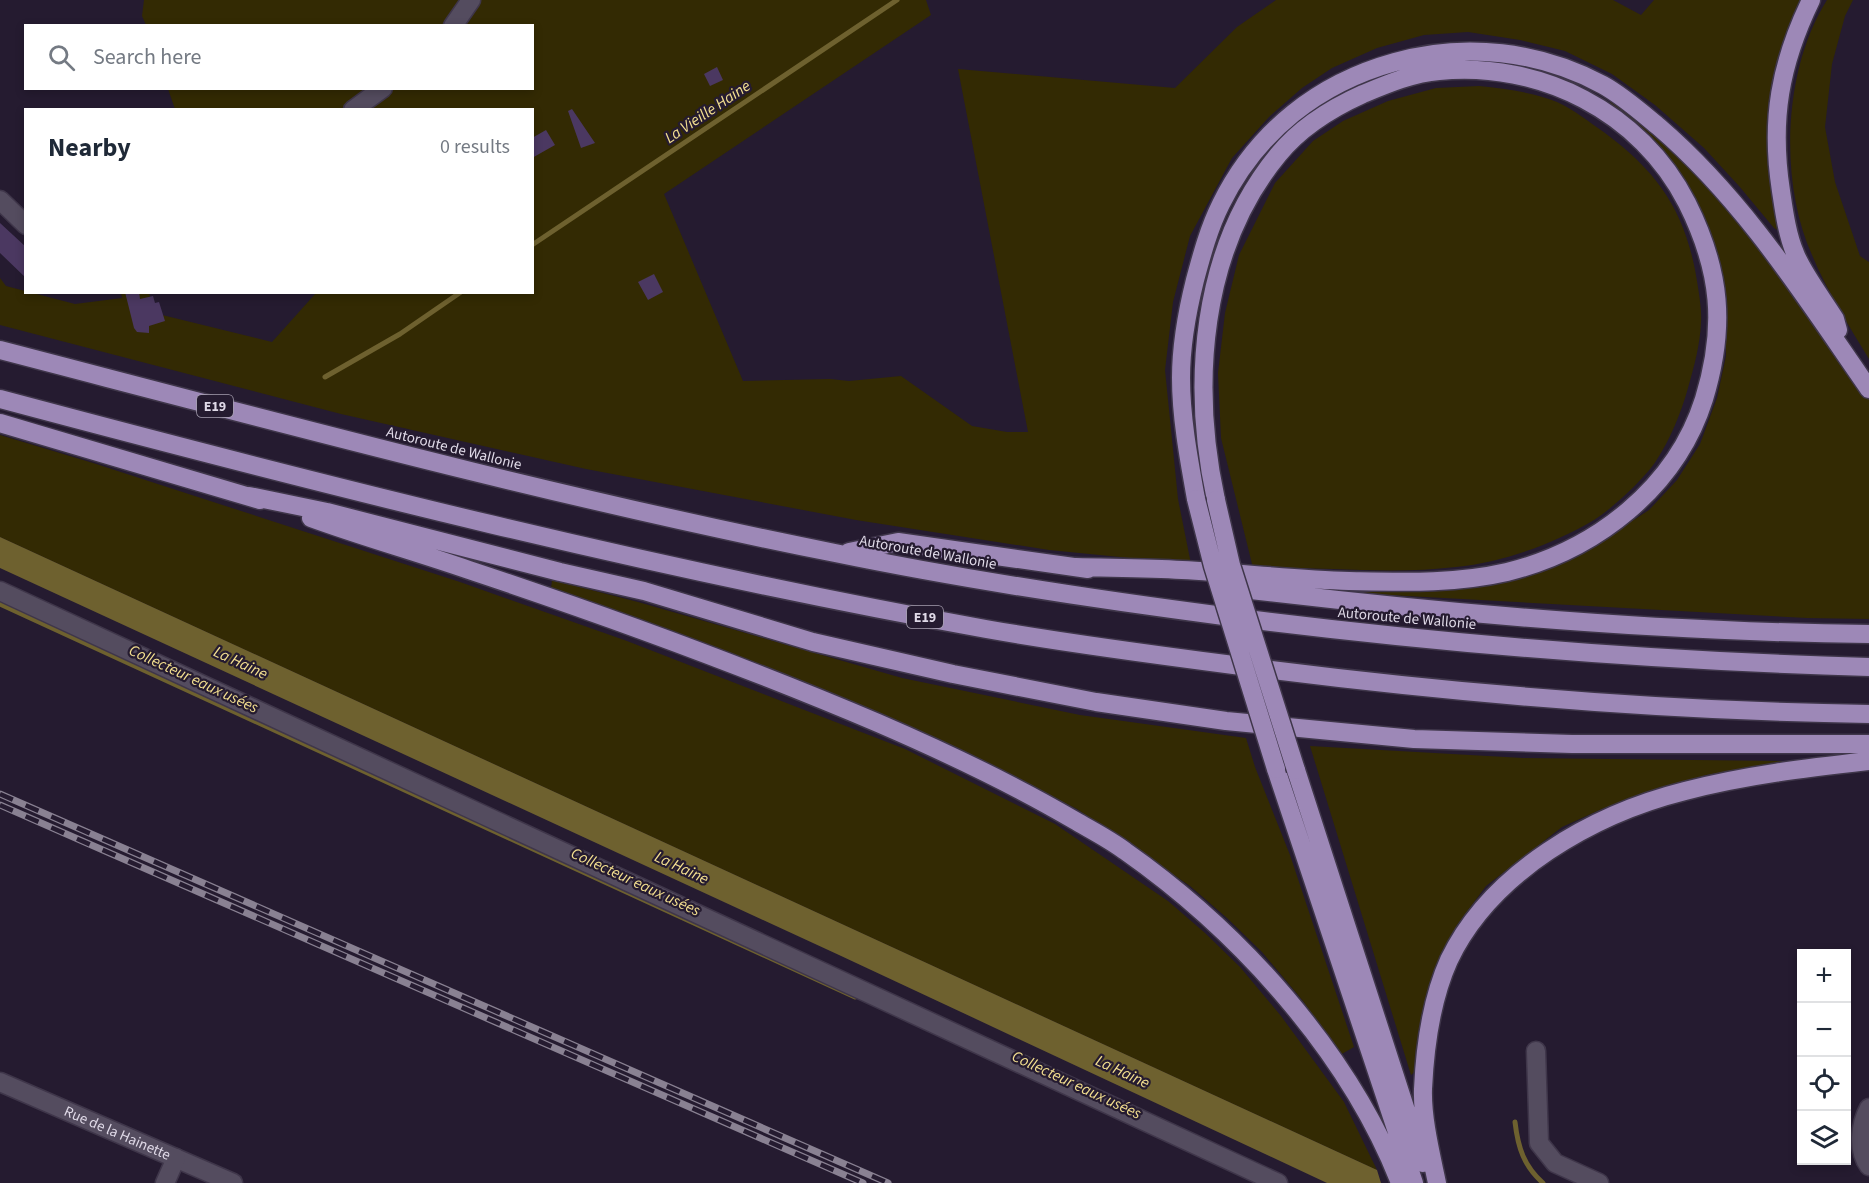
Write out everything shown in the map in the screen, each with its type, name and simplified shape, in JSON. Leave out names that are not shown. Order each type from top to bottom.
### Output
[{"type":"highway","points":[[1811,0],[1798,26],[1782,75],[1776,119],[1777,165],[1783,209],[1795,254],[1835,319],[1843,352]]},
{"type":"highway","points":[[1414,1183],[1276,769],[1213,566],[1196,499],[1189,459],[1181,379],[1192,292],[1204,247],[1221,204],[1248,159],[1275,129],[1312,98],[1359,74],[1417,55],[1466,50],[1508,53],[1557,66],[1604,86],[1682,146],[1754,226],[1869,389]]},
{"type":"highway","points":[[1076,567],[1181,570],[1291,579],[1414,583],[1464,580],[1509,571],[1559,554],[1606,528],[1638,503],[1652,488],[1687,440],[1701,407],[1717,345],[1715,282],[1707,249],[1680,189],[1662,162],[1636,134],[1597,105],[1563,88],[1520,75],[1476,69],[1435,71],[1388,84],[1342,104],[1312,124],[1279,153],[1251,194],[1225,249],[1212,302],[1203,357],[1204,410],[1209,466],[1216,500],[1231,565],[1296,770],[1425,1167],[1435,1183]]},
{"type":"highway","name":"Autoroute de Wallonie","points":[[0,350],[430,462],[838,554],[995,582],[1147,606],[1356,633],[1580,652],[1869,667]]},
{"type":"highway","name":"E19","points":[[0,399],[182,448],[444,514],[716,575],[987,629],[1134,652],[1355,681],[1576,700],[1795,713],[1869,714]]},
{"type":"highway","points":[[0,423],[249,496],[334,527],[623,623],[838,706],[916,739],[1058,811],[1123,849],[1183,894],[1222,929],[1265,973],[1297,1012],[1359,1098],[1400,1183]]},
{"type":"highway","points":[[249,496],[327,512],[560,572],[644,591],[813,642],[953,674],[1096,702],[1226,721],[1414,739],[1572,744],[1869,744]]},
{"type":"highway","points":[[838,554],[898,542],[1360,604],[1578,621],[1805,634],[1869,634]]},
{"type":"highway","points":[[1435,1183],[1423,1091],[1429,1028],[1437,993],[1448,962],[1479,913],[1499,891],[1532,862],[1558,845],[1606,819],[1647,803],[1685,791],[1788,770],[1869,761]]},
{"type":"street","points":[[454,24],[471,0]]},
{"type":"street","points":[[356,108],[380,90]]},
{"type":"street","points":[[0,200],[24,223]]},
{"type":"street","points":[[0,591],[1278,1183]]},
{"type":"street","points":[[1536,1051],[1539,1143],[1555,1163],[1599,1183]]},
{"type":"street","name":"Rue de la Hainette","points":[[0,1082],[233,1183]]},
{"type":"street","points":[[1869,1108],[1860,1138],[1865,1160],[1869,1166]]},
{"type":"street","points":[[165,1183],[176,1158]]},
{"type":"shaded area","points":[[144,0],[926,0],[931,15],[664,194],[743,381],[830,379],[849,381],[901,376],[972,426],[1007,432],[1028,432],[958,69],[1175,88],[1237,27],[1276,0],[1613,0],[1641,15],[1654,0],[1803,0],[1772,89],[1768,139],[1769,179],[1781,232],[1774,228],[1704,148],[1655,105],[1612,74],[1565,51],[1520,40],[1468,32],[1424,35],[1377,48],[1332,68],[1302,88],[1269,117],[1232,158],[1190,236],[1173,302],[1165,370],[1178,499],[1191,564],[1049,550],[856,520],[586,469],[341,414],[0,325],[0,278],[6,286],[24,291],[24,294],[37,294],[75,304],[122,298],[121,294],[149,294],[154,313],[272,342],[315,294],[534,294],[534,108],[175,108],[168,90],[534,90],[534,24],[146,24],[142,16]]},
{"type":"shaded area","points":[[1827,0],[1853,0],[1845,16],[1832,64],[1825,127],[1835,182],[1860,256],[1869,262],[1869,359],[1812,255],[1801,226],[1794,194],[1791,126],[1794,92],[1801,59],[1812,28]]},
{"type":"shaded area","points":[[1479,86],[1538,96],[1557,102],[1576,112],[1624,148],[1641,164],[1668,197],[1678,215],[1692,257],[1701,318],[1692,372],[1682,407],[1670,435],[1656,461],[1619,501],[1578,529],[1528,551],[1474,565],[1431,569],[1253,568],[1221,438],[1218,373],[1225,313],[1239,255],[1275,183],[1313,141],[1343,121],[1388,101],[1436,88]]},
{"type":"shaded area","points":[[1613,99],[1671,145],[1762,248],[1869,400],[1869,619],[1807,618],[1316,591],[1434,588],[1515,578],[1575,558],[1649,510],[1677,480],[1700,444],[1717,398],[1726,356],[1726,318],[1718,259],[1704,216],[1678,173],[1642,131],[1610,103]]},
{"type":"shaded area","points":[[0,435],[460,582],[627,641],[905,749],[1055,824],[1168,901],[1240,967],[1281,1016],[1344,1102],[1377,1170],[0,537]]},
{"type":"shaded area","points":[[552,580],[638,602],[902,678],[1080,715],[1246,738],[1290,855],[1354,1047],[1340,1055],[1303,1001],[1262,952],[1190,886],[1077,809],[989,764],[551,589]]},
{"type":"shaded area","points":[[1310,746],[1523,758],[1789,761],[1706,775],[1604,808],[1562,827],[1486,886],[1457,925],[1436,967],[1422,1020],[1418,1069],[1411,1075]]},
{"type":"water","name":"La Haine","points":[[0,537],[1377,1170],[1381,1183],[1327,1183],[0,568]]},
{"type":"building","points":[[717,67],[723,80],[710,86],[704,74]]},
{"type":"building","points":[[572,109],[595,143],[581,148],[568,111]]},
{"type":"building","points":[[546,130],[555,145],[534,157],[534,137]]},
{"type":"building","points":[[0,223],[24,245],[24,276],[0,253]]},
{"type":"building","points":[[654,274],[663,292],[648,300],[638,282]]},
{"type":"building","points":[[126,294],[139,294],[140,299],[153,296],[155,303],[159,302],[165,321],[149,326],[149,333],[137,332]]},
{"type":"waterway","name":"La Vieille Haine","points":[[534,244],[897,0]]},
{"type":"waterway","name":"La Vieille Haine","points":[[325,377],[400,334],[458,294]]},
{"type":"waterway","name":"Collecteur eaux usées","points":[[0,604],[855,997]]},
{"type":"waterway","points":[[1515,1122],[1523,1156],[1536,1177],[1543,1183]]},
{"type":"railway","points":[[0,794],[888,1183]]},
{"type":"railway","points":[[0,805],[863,1183]]}]
